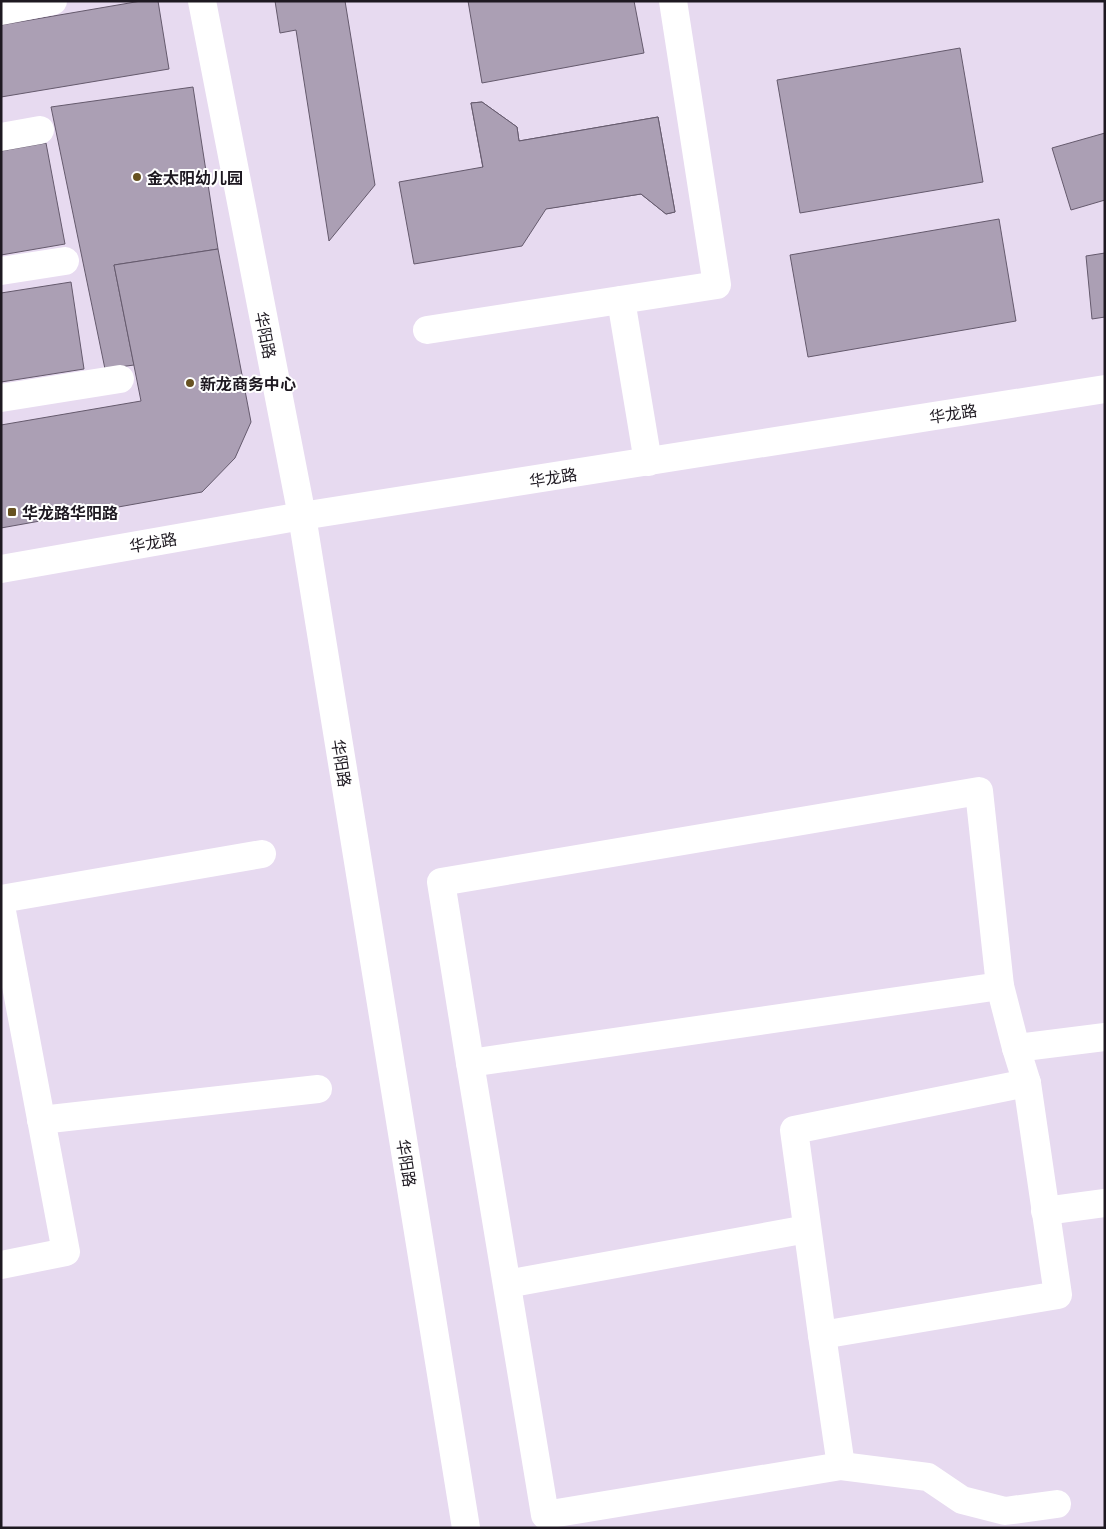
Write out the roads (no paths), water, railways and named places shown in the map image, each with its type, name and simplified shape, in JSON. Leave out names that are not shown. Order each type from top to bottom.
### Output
[{"type":"street","points":[[1,11],[53,1]]},
{"type":"street","name":"华阳路","points":[[202,1],[302,516],[466,1528]]},
{"type":"street","points":[[427,330],[717,284],[673,1]]},
{"type":"street","points":[[1,137],[40,130]]},
{"type":"street","points":[[1,271],[65,261]]},
{"type":"street","points":[[621,300],[648,462]]},
{"type":"street","points":[[1,398],[120,379]]},
{"type":"street","name":"华龙路","points":[[1,569],[302,516],[1105,389]]},
{"type":"street","points":[[822,1335],[1058,1295],[1026,1084],[1000,986],[979,791],[441,882],[545,1515],[841,1466],[928,1477],[962,1500],[1005,1511],[1057,1504]]},
{"type":"street","points":[[1,899],[262,854]]},
{"type":"street","points":[[1,906],[66,1252],[1,1264]]},
{"type":"street","points":[[470,1063],[1000,986]]},
{"type":"street","points":[[1016,1048],[1048,1046],[1105,1037]]},
{"type":"street","points":[[841,1466],[794,1130],[1026,1084]]},
{"type":"street","points":[[42,1120],[318,1089]]},
{"type":"street","points":[[1045,1211],[1105,1203]]},
{"type":"street","points":[[507,1284],[807,1229]]},
{"type":"place","name":"金太阳幼儿园","points":[[137,177]]},
{"type":"place","name":"新龙商务中心","points":[[190,383]]},
{"type":"place","name":"华龙路华阳路","points":[[12,512]]}]
